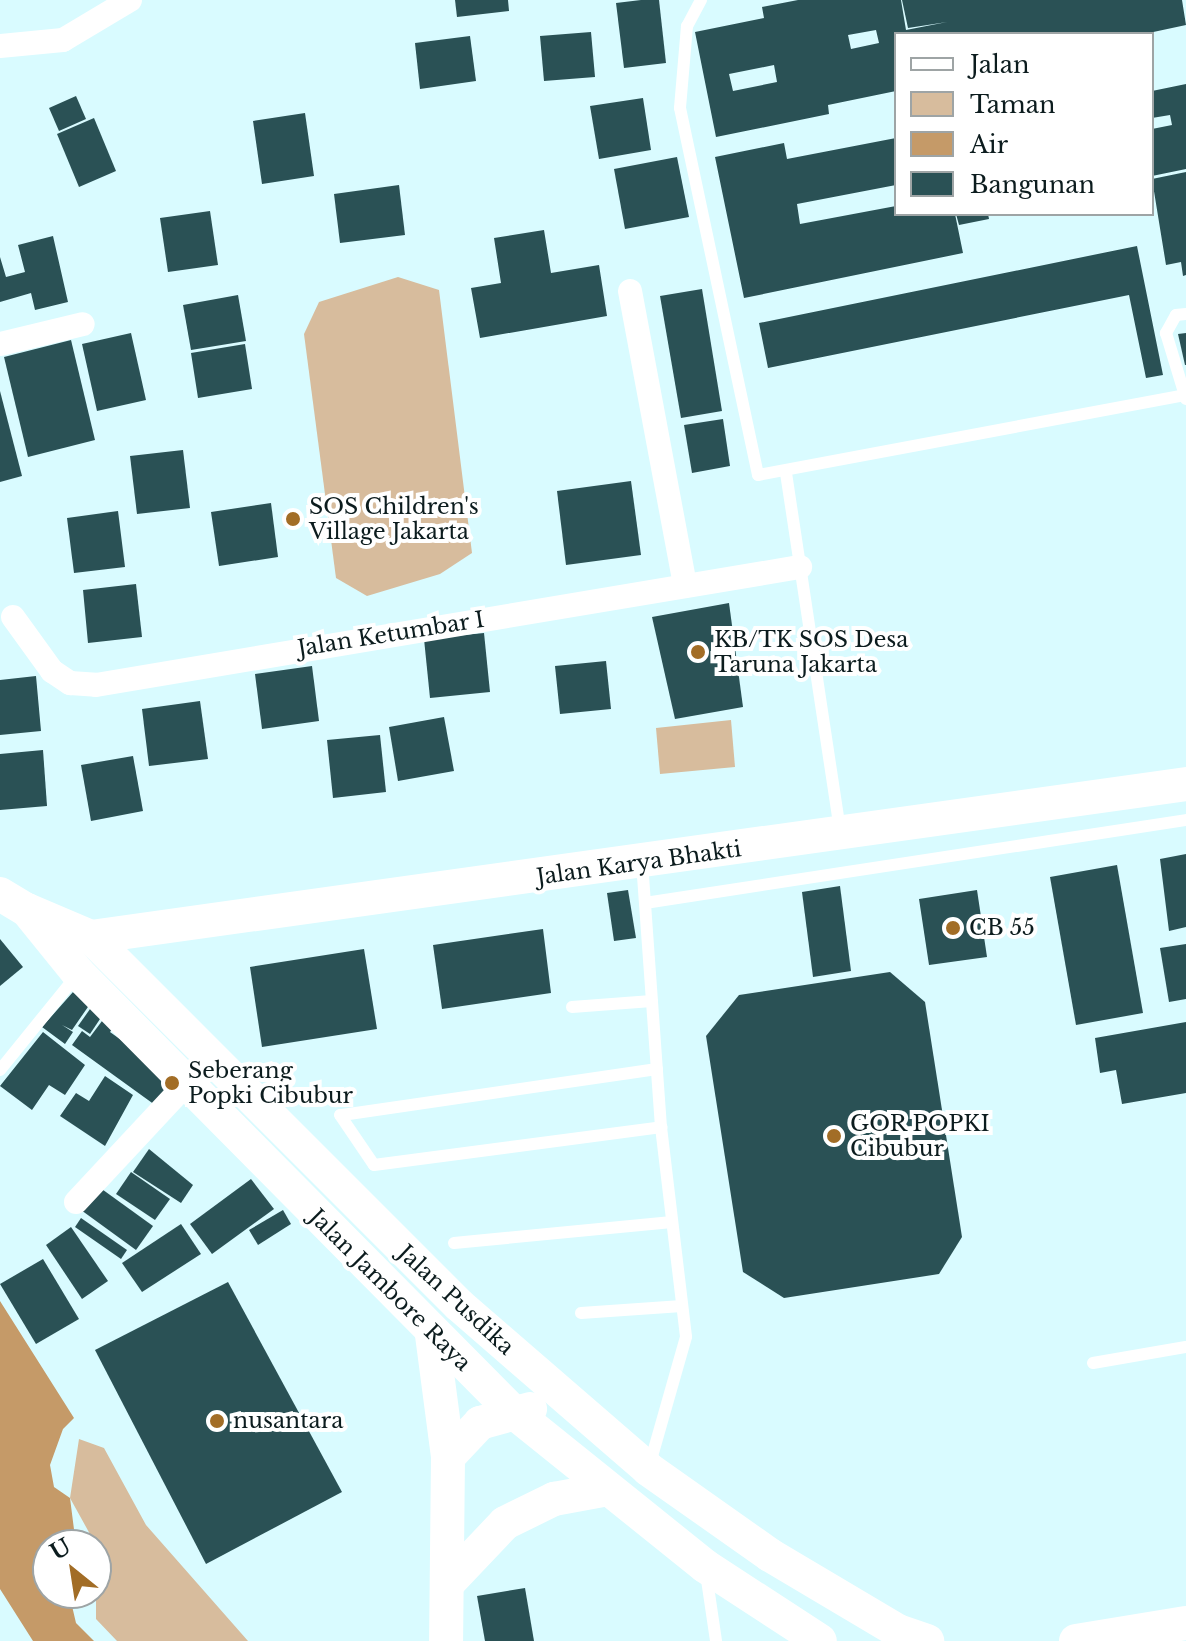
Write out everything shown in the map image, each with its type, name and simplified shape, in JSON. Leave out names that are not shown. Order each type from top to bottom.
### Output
[{"type":"street","points":[[0,46],[45,46],[117,3]]},
{"type":"street","points":[[630,291],[685,586]]},
{"type":"street","points":[[0,344],[83,324]]},
{"type":"street","name":"Jalan Ketumbar I","points":[[13,617],[52,671],[70,683],[96,685],[800,567]]},
{"type":"street","name":"Jalan Karya Bhakti","points":[[91,937],[841,837],[1186,784]]},
{"type":"street","name":"Jalan Pusdika","points":[[13,902],[91,937],[459,1305],[574,1408],[648,1469],[770,1555],[898,1631],[927,1641]]},
{"type":"street","name":"Jalan Jambore Raya","points":[[13,902],[78,973],[432,1335],[511,1410],[705,1566],[820,1641]]},
{"type":"street","points":[[76,1202],[187,1083]]},
{"type":"street","points":[[432,1335],[448,1457],[446,1641]]},
{"type":"street","points":[[448,1457],[471,1430],[511,1410],[574,1408]]},
{"type":"street","points":[[449,1582],[483,1540],[517,1516],[554,1499],[608,1489]]},
{"type":"street","points":[[1076,1641],[1186,1623]]},
{"type":"lane","points":[[701,0],[687,26],[680,108],[756,470],[786,473],[1186,397],[1166,333],[1176,315],[1186,314]]},
{"type":"lane","points":[[786,473],[841,837]]},
{"type":"lane","points":[[645,903],[1186,820]]},
{"type":"lane","points":[[642,862],[661,1127],[682,1306],[683,1358],[648,1469]]},
{"type":"lane","points":[[0,1070],[78,973]]},
{"type":"lane","points":[[572,1007],[652,1001]]},
{"type":"lane","points":[[657,1069],[340,1115],[374,1165],[661,1127]]},
{"type":"lane","points":[[454,1243],[672,1222]]},
{"type":"lane","points":[[581,1313],[682,1306]]},
{"type":"lane","points":[[1093,1363],[1186,1347]]},
{"type":"lane","points":[[705,1566],[716,1641]]},
{"type":"green space","points":[[398,277],[439,290],[472,553],[440,574],[367,596],[336,578],[304,334],[319,302]]},
{"type":"green space","points":[[731,720],[735,767],[660,774],[656,728]]},
{"type":"green space","points":[[79,1439],[104,1448],[146,1525],[248,1641],[117,1641],[96,1619],[96,1609],[112,1609],[112,1529],[87,1529],[70,1498]]},
{"type":"water","points":[[0,1301],[74,1418],[63,1429],[50,1465],[54,1487],[70,1498],[74,1529],[32,1529],[32,1609],[73,1609],[76,1623],[94,1641],[33,1641],[0,1589]]},
{"type":"building","points":[[455,0],[508,0],[509,11],[457,17]]},
{"type":"building","points":[[659,0],[666,63],[624,68],[616,3]]},
{"type":"building","points":[[798,0],[901,0],[906,30],[947,22],[908,28],[902,0],[1182,0],[1186,25],[1153,32],[894,32],[894,91],[828,105],[829,114],[716,137],[695,32],[764,18],[762,7]],"holes":[[[876,30],[879,43],[851,49],[848,35]],[[774,65],[777,82],[733,91],[729,74]]]},
{"type":"building","points":[[591,32],[595,77],[544,81],[540,36]]},
{"type":"building","points":[[470,36],[476,81],[420,89],[415,43]]},
{"type":"building","points":[[1186,84],[1186,169],[1154,176],[1154,129],[1172,125],[1170,115],[1154,118],[1154,91]]},
{"type":"building","points":[[76,96],[86,119],[59,131],[49,108]]},
{"type":"building","points":[[643,98],[651,150],[599,159],[590,106]]},
{"type":"building","points":[[305,113],[314,176],[262,184],[253,121]]},
{"type":"building","points":[[94,118],[116,171],[79,187],[57,134]]},
{"type":"building","points":[[894,138],[894,185],[797,204],[800,224],[894,206],[894,216],[955,216],[963,253],[744,298],[715,157],[784,143],[787,159]]},
{"type":"building","points":[[677,157],[689,217],[625,229],[614,169]]},
{"type":"building","points":[[1186,172],[1186,275],[1183,276],[1181,262],[1166,265],[1154,179]]},
{"type":"building","points":[[399,185],[405,235],[340,243],[334,194]]},
{"type":"building","points":[[210,211],[218,265],[168,272],[160,218]]},
{"type":"building","points":[[957,216],[988,216],[989,219],[959,225]]},
{"type":"building","points":[[544,230],[551,273],[599,265],[607,316],[480,338],[471,288],[501,283],[494,238]]},
{"type":"building","points":[[53,236],[68,302],[35,310],[31,293],[0,302],[0,257],[6,277],[25,272],[18,245]]},
{"type":"building","points":[[1137,246],[1163,375],[1146,378],[1129,295],[768,368],[759,323]]},
{"type":"building","points":[[702,289],[722,411],[681,418],[660,296]]},
{"type":"building","points":[[238,295],[246,341],[191,350],[183,305]]},
{"type":"building","points":[[131,333],[146,400],[97,411],[82,344]]},
{"type":"building","points":[[1186,333],[1186,365],[1185,365],[1178,334]]},
{"type":"building","points":[[71,340],[95,440],[28,457],[4,357]]},
{"type":"building","points":[[245,344],[252,389],[198,398],[191,353]]},
{"type":"building","points":[[0,391],[22,476],[0,482]]},
{"type":"building","points":[[723,419],[730,466],[692,473],[684,425]]},
{"type":"building","points":[[183,450],[190,508],[137,514],[130,456]]},
{"type":"building","points":[[631,481],[641,555],[566,565],[557,491]]},
{"type":"building","points":[[271,503],[278,557],[219,566],[211,512]]},
{"type":"building","points":[[118,511],[125,567],[74,573],[67,518]]},
{"type":"building","points":[[136,584],[142,637],[88,643],[83,590]]},
{"type":"building","name":"KB/TK SOS Desa Taruna Jakarta","points":[[729,603],[743,707],[675,719],[652,617]]},
{"type":"building","points":[[484,633],[490,692],[430,698],[424,639]]},
{"type":"building","points":[[606,661],[611,709],[560,714],[555,666]]},
{"type":"building","points":[[312,666],[319,721],[262,729],[255,674]]},
{"type":"building","points":[[36,676],[41,731],[0,735],[0,680]]},
{"type":"building","points":[[200,701],[208,759],[149,766],[142,709]]},
{"type":"building","points":[[444,717],[454,771],[398,781],[389,727]]},
{"type":"building","points":[[380,735],[386,792],[333,798],[327,740]]},
{"type":"building","points":[[43,750],[47,806],[0,810],[0,754]]},
{"type":"building","points":[[133,756],[143,811],[91,821],[81,765]]},
{"type":"building","points":[[1186,854],[1186,927],[1169,931],[1160,859]]},
{"type":"building","points":[[1117,865],[1143,1013],[1076,1025],[1050,877]]},
{"type":"building","points":[[840,886],[851,971],[813,977],[802,892]]},
{"type":"building","points":[[628,890],[636,938],[614,941],[607,893]]},
{"type":"building","name":"CB 55","points":[[977,890],[987,957],[929,965],[919,899]]},
{"type":"building","points":[[543,929],[551,993],[442,1009],[433,945]]},
{"type":"building","points":[[0,939],[23,967],[0,986]]},
{"type":"building","points":[[1186,944],[1186,999],[1169,1002],[1160,948]]},
{"type":"building","points":[[364,949],[377,1029],[262,1047],[250,967]]},
{"type":"building","name":"GOR POPKI Cibubur","points":[[890,972],[925,1002],[962,1237],[939,1274],[784,1298],[743,1272],[706,1036],[739,995]]},
{"type":"building","points":[[73,992],[90,1004],[72,1030],[62,1025],[73,1032],[65,1044],[42,1027]]},
{"type":"building","points":[[95,1002],[106,1010],[90,1034],[78,1026]]},
{"type":"building","points":[[108,1013],[118,1021],[110,1032],[174,1078],[155,1105],[72,1045],[82,1031],[90,1037]]},
{"type":"building","points":[[1186,1022],[1186,1093],[1122,1104],[1116,1070],[1100,1073],[1095,1038]]},
{"type":"building","points":[[43,1032],[85,1065],[65,1095],[49,1085],[32,1110],[0,1086]]},
{"type":"building","points":[[105,1076],[133,1095],[105,1146],[60,1116],[76,1093],[89,1101]]},
{"type":"building","points":[[149,1149],[193,1185],[181,1203],[133,1172]]},
{"type":"building","points":[[131,1172],[170,1199],[155,1220],[116,1194]]},
{"type":"building","points":[[251,1179],[274,1209],[212,1254],[190,1224]]},
{"type":"building","points":[[99,1187],[153,1226],[136,1250],[81,1210]]},
{"type":"building","points":[[283,1210],[291,1224],[258,1245],[249,1230]]},
{"type":"building","points":[[81,1218],[127,1250],[121,1259],[75,1227]]},
{"type":"building","points":[[181,1224],[201,1254],[142,1292],[122,1263]]},
{"type":"building","points":[[71,1227],[108,1281],[82,1299],[46,1245]]},
{"type":"building","points":[[43,1259],[79,1319],[36,1344],[0,1284]]},
{"type":"building","name":"nusantara","points":[[228,1282],[342,1492],[206,1564],[95,1350]]},
{"type":"building","points":[[525,1588],[534,1641],[485,1641],[477,1596]]},
{"type":"place","name":"SOS Children's Village Jakarta","points":[[293,519]]},
{"type":"place","name":"KB/TK SOS Desa Taruna Jakarta","points":[[698,652]]},
{"type":"place","name":"CB 55","points":[[953,928]]},
{"type":"place","name":"Seberang Popki Cibubur","points":[[172,1083]]},
{"type":"place","name":"GOR POPKI Cibubur","points":[[834,1136]]},
{"type":"place","name":"nusantara","points":[[217,1421]]}]
